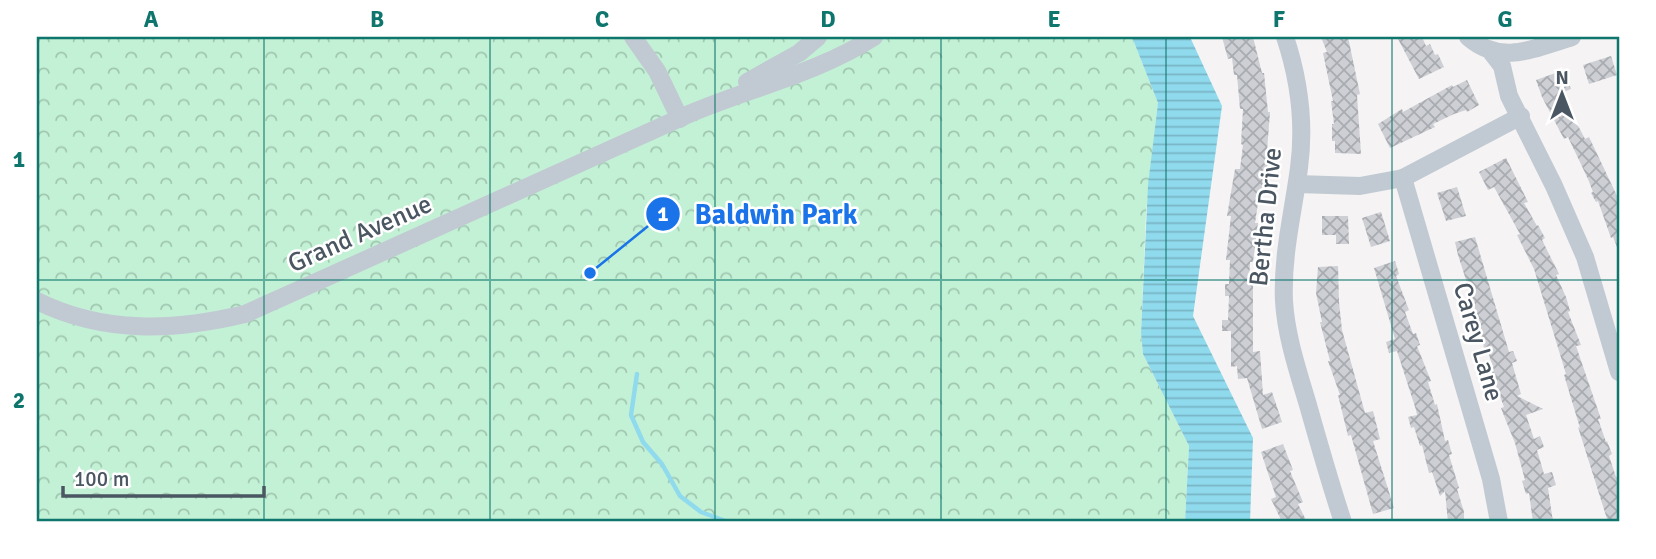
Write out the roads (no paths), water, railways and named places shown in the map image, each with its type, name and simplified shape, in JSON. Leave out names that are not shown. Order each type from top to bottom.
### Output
[{"type":"street","points":[[633,37],[685,116]]},
{"type":"street","points":[[685,116],[799,53],[818,37]]},
{"type":"street","points":[[685,116],[810,68],[874,37]]},
{"type":"street","name":"Bertha Drive","points":[[1285,37],[1294,64],[1302,114],[1297,184],[1284,272],[1284,304],[1293,356],[1343,522]]},
{"type":"street","points":[[1468,37],[1492,53],[1502,66],[1509,96],[1521,116],[1586,257],[1619,372]]},
{"type":"street","points":[[1492,53],[1516,54],[1572,37]]},
{"type":"street","name":"Grand Avenue","points":[[37,301],[66,313],[137,328],[180,326],[245,314],[685,116]]},
{"type":"street","points":[[1297,184],[1360,186],[1403,178],[1521,116]]},
{"type":"street","name":"Carey Lane","points":[[1403,178],[1491,479],[1499,522]]},
{"type":"water","points":[[1132,37],[1190,37],[1222,106],[1193,316],[1253,438],[1250,522],[1185,522],[1189,446],[1143,354],[1141,333],[1148,185],[1158,103]]},
{"type":"waterway","points":[[637,374],[631,415],[643,442],[662,464],[680,496],[701,512],[728,522]]},
{"type":"place","name":"Baldwin Park","points":[[590,273]]}]
